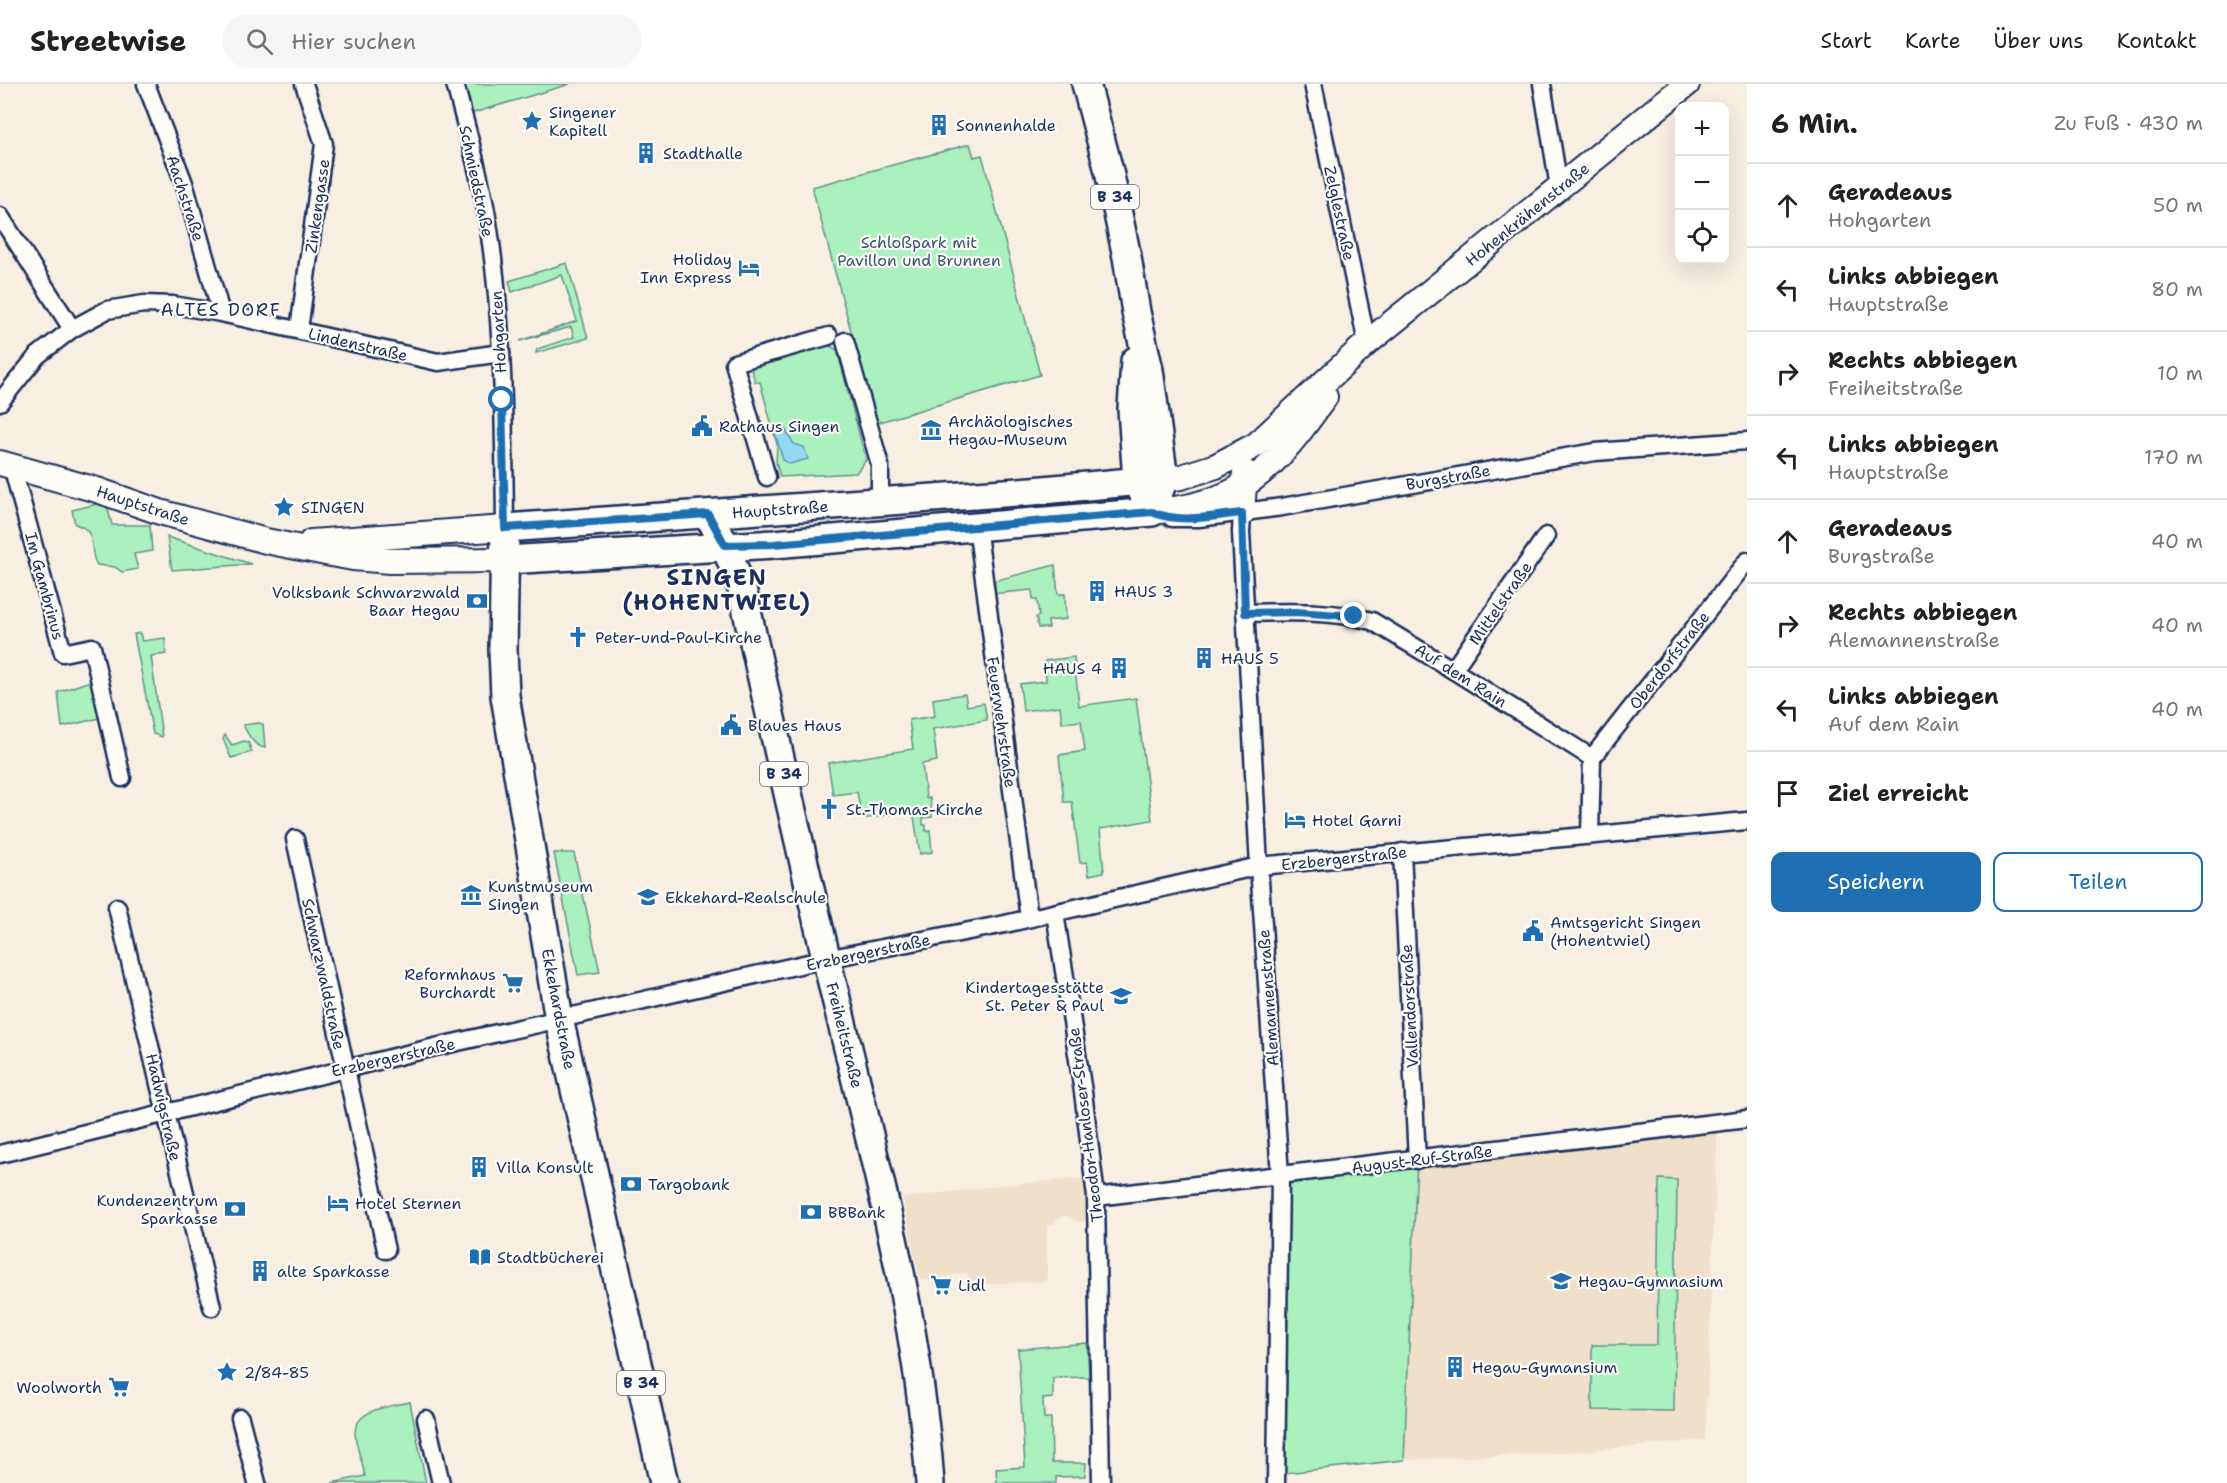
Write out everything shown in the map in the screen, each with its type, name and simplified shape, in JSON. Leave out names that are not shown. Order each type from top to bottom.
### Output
[{"type":"main road","name":"B 34","points":[[1086,84],[1109,171],[1149,370],[1164,479],[1152,512]]},
{"type":"main road","name":"Hohenkrähenstraße","points":[[1164,479],[1181,477],[1216,466],[1256,445],[1367,343],[1687,84]]},
{"type":"main road","name":"B 34","points":[[1136,312],[1132,409],[1137,481],[1152,512]]},
{"type":"main road","name":"Hohenkrähenstraße","points":[[1152,512],[1204,503],[1243,486],[1278,459],[1367,343]]},
{"type":"main road","points":[[1242,513],[1246,466],[1256,445]]},
{"type":"main road","name":"Hauptstraße","points":[[6,464],[266,542],[288,544],[353,558],[381,560],[506,560],[725,545],[774,544],[1152,512]]},
{"type":"main road","name":"Hauptstraße","points":[[288,544],[1044,490],[1164,479]]},
{"type":"main road","name":"Freiheitstraße","points":[[708,514],[725,545],[742,589],[826,959],[894,1242],[921,1389],[930,1483]]},
{"type":"main road","name":"Ekkehardstraße","points":[[505,528],[503,650],[506,696],[559,1019],[664,1483]]},
{"type":"main road","points":[[742,589],[754,563],[774,544]]},
{"type":"street","name":"Aachstraße","points":[[146,84],[184,183],[220,313]]},
{"type":"street","name":"Zinkengasse","points":[[299,330],[324,144],[304,84]]},
{"type":"street","name":"Schmiedstraße","points":[[455,84],[487,220],[495,279]]},
{"type":"street","name":"Zelglestraße","points":[[1313,84],[1367,343]]},
{"type":"street","points":[[1542,84],[1559,187]]},
{"type":"street","points":[[0,216],[72,329]]},
{"type":"street","name":"Hohgarten","points":[[495,279],[501,353],[505,528]]},
{"type":"street","name":"Lindenstraße","points":[[0,402],[37,356],[72,329],[107,310],[144,304],[173,305],[220,313],[438,362],[501,353]]},
{"type":"street","points":[[767,477],[734,363],[837,338],[880,465],[880,502]]},
{"type":"street","name":"Burgstraße","points":[[1152,512],[1164,518],[1198,518],[1242,513],[1595,452],[1747,441]]},
{"type":"street","name":"Im Gambrinus","points":[[6,464],[63,653],[92,647],[122,778]]},
{"type":"street","name":"Alemannenstraße","points":[[1242,513],[1245,613],[1259,866],[1280,1175],[1276,1483]]},
{"type":"street","name":"Feuerwehrstraße","points":[[977,526],[1029,918]]},
{"type":"street","name":"Mittelstraße","points":[[1453,670],[1546,536]]},
{"type":"street","name":"Oberdorfstraße","points":[[1592,758],[1747,561]]},
{"type":"street","name":"Auf dem Rain","points":[[1245,613],[1296,612],[1354,616],[1372,621],[1592,758]]},
{"type":"street","points":[[1590,835],[1592,758]]},
{"type":"street","name":"Erzbergerstraße","points":[[0,1154],[345,1068],[559,1019],[826,959],[1055,913],[1259,866],[1747,821]]},
{"type":"street","name":"Schwarzwaldstraße","points":[[295,839],[387,1250]]},
{"type":"street","name":"Vallendorstraße","points":[[1402,852],[1417,1160]]},
{"type":"street","name":"Hadwigstraße","points":[[117,907],[212,1307]]},
{"type":"street","name":"Theodor-Hanloser-Straße","points":[[1055,913],[1083,1092],[1096,1197],[1101,1483]]},
{"type":"street","name":"August-Ruf-Straße","points":[[1096,1197],[1747,1119]]},
{"type":"street","points":[[240,1418],[257,1483]]},
{"type":"street","points":[[426,1419],[441,1483]]},
{"type":"shaded area","name":"Hegau-Gymnasium","points":[[1718,1122],[1705,1440],[1556,1453],[1404,1460],[1417,1160]]},
{"type":"shaded area","points":[[1087,1178],[1090,1221],[1077,1222],[1069,1216],[1063,1216],[1053,1225],[1047,1225],[1047,1281],[973,1285],[973,1291],[970,1291],[967,1273],[920,1281],[903,1198],[1013,1184]]},
{"type":"green space","points":[[462,84],[570,84],[470,114]]},
{"type":"green space","name":"Schloßpark mit Pavillon und Brunnen","points":[[970,144],[974,157],[982,155],[1040,375],[876,423],[812,187]]},
{"type":"green space","points":[[567,263],[588,338],[536,353],[537,349],[574,337],[571,327],[520,341],[577,321],[562,275],[512,292],[509,281]]},
{"type":"green space","points":[[825,343],[837,350],[866,460],[856,473],[780,477],[776,462],[777,444],[760,382],[755,382],[750,364]]},
{"type":"green space","points":[[106,502],[112,525],[150,525],[152,551],[134,554],[138,569],[122,572],[115,567],[97,565],[88,531],[75,524],[72,510]]},
{"type":"green space","points":[[167,537],[251,564],[172,570]]},
{"type":"green space","points":[[1055,565],[1058,594],[1065,594],[1066,619],[1048,621],[1049,628],[1038,628],[1037,600],[1033,600],[1032,590],[990,594],[990,582]]},
{"type":"green space","points":[[140,633],[142,641],[165,638],[166,654],[151,656],[162,737],[153,734],[134,634]]},
{"type":"green space","points":[[1074,657],[1079,706],[1136,698],[1152,820],[1100,829],[1104,872],[1089,875],[1087,862],[1080,863],[1072,802],[1064,802],[1059,755],[1085,751],[1081,721],[1062,723],[1060,706],[1023,711],[1020,684],[1046,681],[1045,661]]},
{"type":"green space","points":[[99,678],[108,716],[62,727],[58,692]]},
{"type":"green space","points":[[965,694],[967,706],[984,703],[987,720],[933,729],[937,761],[922,764],[926,798],[930,798],[932,817],[923,818],[923,825],[926,825],[926,831],[930,830],[932,852],[920,854],[913,811],[862,819],[857,792],[833,795],[828,763],[913,749],[909,720],[935,716],[933,699]]},
{"type":"green space","points":[[263,724],[265,748],[254,742],[243,725]]},
{"type":"green space","points":[[225,735],[232,745],[248,742],[252,752],[231,758],[223,739]]},
{"type":"green space","points":[[554,853],[574,853],[600,972],[578,975]]},
{"type":"green space","points":[[1417,1160],[1404,1460],[1276,1474],[1280,1175]]},
{"type":"green space","points":[[1659,1179],[1677,1180],[1674,1411],[1592,1410],[1592,1345],[1657,1345]]},
{"type":"green space","points":[[1087,1343],[1089,1377],[1053,1378],[1053,1398],[1043,1399],[1044,1418],[1051,1418],[1052,1463],[1086,1463],[1085,1476],[1056,1477],[1056,1483],[997,1483],[996,1469],[1025,1467],[1018,1349]]},
{"type":"green space","points":[[410,1402],[426,1483],[332,1483],[365,1476],[355,1433],[361,1418],[385,1407]]},
{"type":"water","points":[[782,424],[794,444],[804,447],[808,459],[790,464],[783,460],[773,426]]},
{"type":"place","name":"Singener Kapitell","points":[[532,121]]},
{"type":"place","name":"Sonnenhalde","points":[[939,125]]},
{"type":"place","name":"Stadthalle","points":[[646,153]]},
{"type":"place","name":"Holiday Inn Express","points":[[749,268]]},
{"type":"place","name":"Rathaus Singen","points":[[702,426]]},
{"type":"place","name":"Archäologisches Hegau-Museum","points":[[931,430]]},
{"type":"place","name":"SINGEN","points":[[284,507]]},
{"type":"place","name":"HAUS 3","points":[[1097,591]]},
{"type":"place","name":"Volksbank Schwarzwald Baar Hegau","points":[[477,601]]},
{"type":"place","name":"Peter-und-Paul-Kirche","points":[[578,637]]},
{"type":"place","name":"HAUS 5","points":[[1204,658]]},
{"type":"place","name":"HAUS 4","points":[[1119,668]]},
{"type":"place","name":"Blaues Haus","points":[[731,725]]},
{"type":"place","name":"St.-Thomas-Kirche","points":[[829,809]]},
{"type":"place","name":"Hotel Garni","points":[[1295,820]]},
{"type":"place","name":"Kunstmuseum Singen","points":[[471,895]]},
{"type":"place","name":"Ekkehard-Realschule","points":[[648,897]]},
{"type":"place","name":"Amtsgericht Singen (Hohentwiel)","points":[[1533,931]]},
{"type":"place","name":"Reformhaus Burchardt","points":[[513,983]]},
{"type":"place","name":"Kindertagesstätte St. Peter & Paul","points":[[1121,996]]},
{"type":"place","name":"Villa Konsult","points":[[479,1167]]},
{"type":"place","name":"Targobank","points":[[631,1184]]},
{"type":"place","name":"Hotel Sternen","points":[[338,1203]]},
{"type":"place","name":"Kundenzentrum Sparkasse","points":[[235,1209]]},
{"type":"place","name":"BBBank","points":[[811,1212]]},
{"type":"place","name":"Stadtbücherei","points":[[480,1257]]},
{"type":"place","name":"alte Sparkasse","points":[[260,1271]]},
{"type":"place","name":"Hegau-Gymnasium","points":[[1561,1281]]},
{"type":"place","name":"Lidl","points":[[941,1285]]},
{"type":"place","name":"Hegau-Gymansium","points":[[1455,1367]]},
{"type":"place","name":"2/84-85","points":[[227,1372]]},
{"type":"place","name":"Woolworth","points":[[119,1387]]},
{"type":"district","name":"ALTES DORF","points":[[221,310]]},
{"type":"district","name":"SINGEN (HOHENTWIEL)","points":[[717,590]]},
{"type":"route","points":[[502,400],[505,528],[708,514],[725,545],[774,544],[1152,512],[1164,518],[1198,518],[1242,513],[1245,613],[1296,612],[1354,616]]}]
